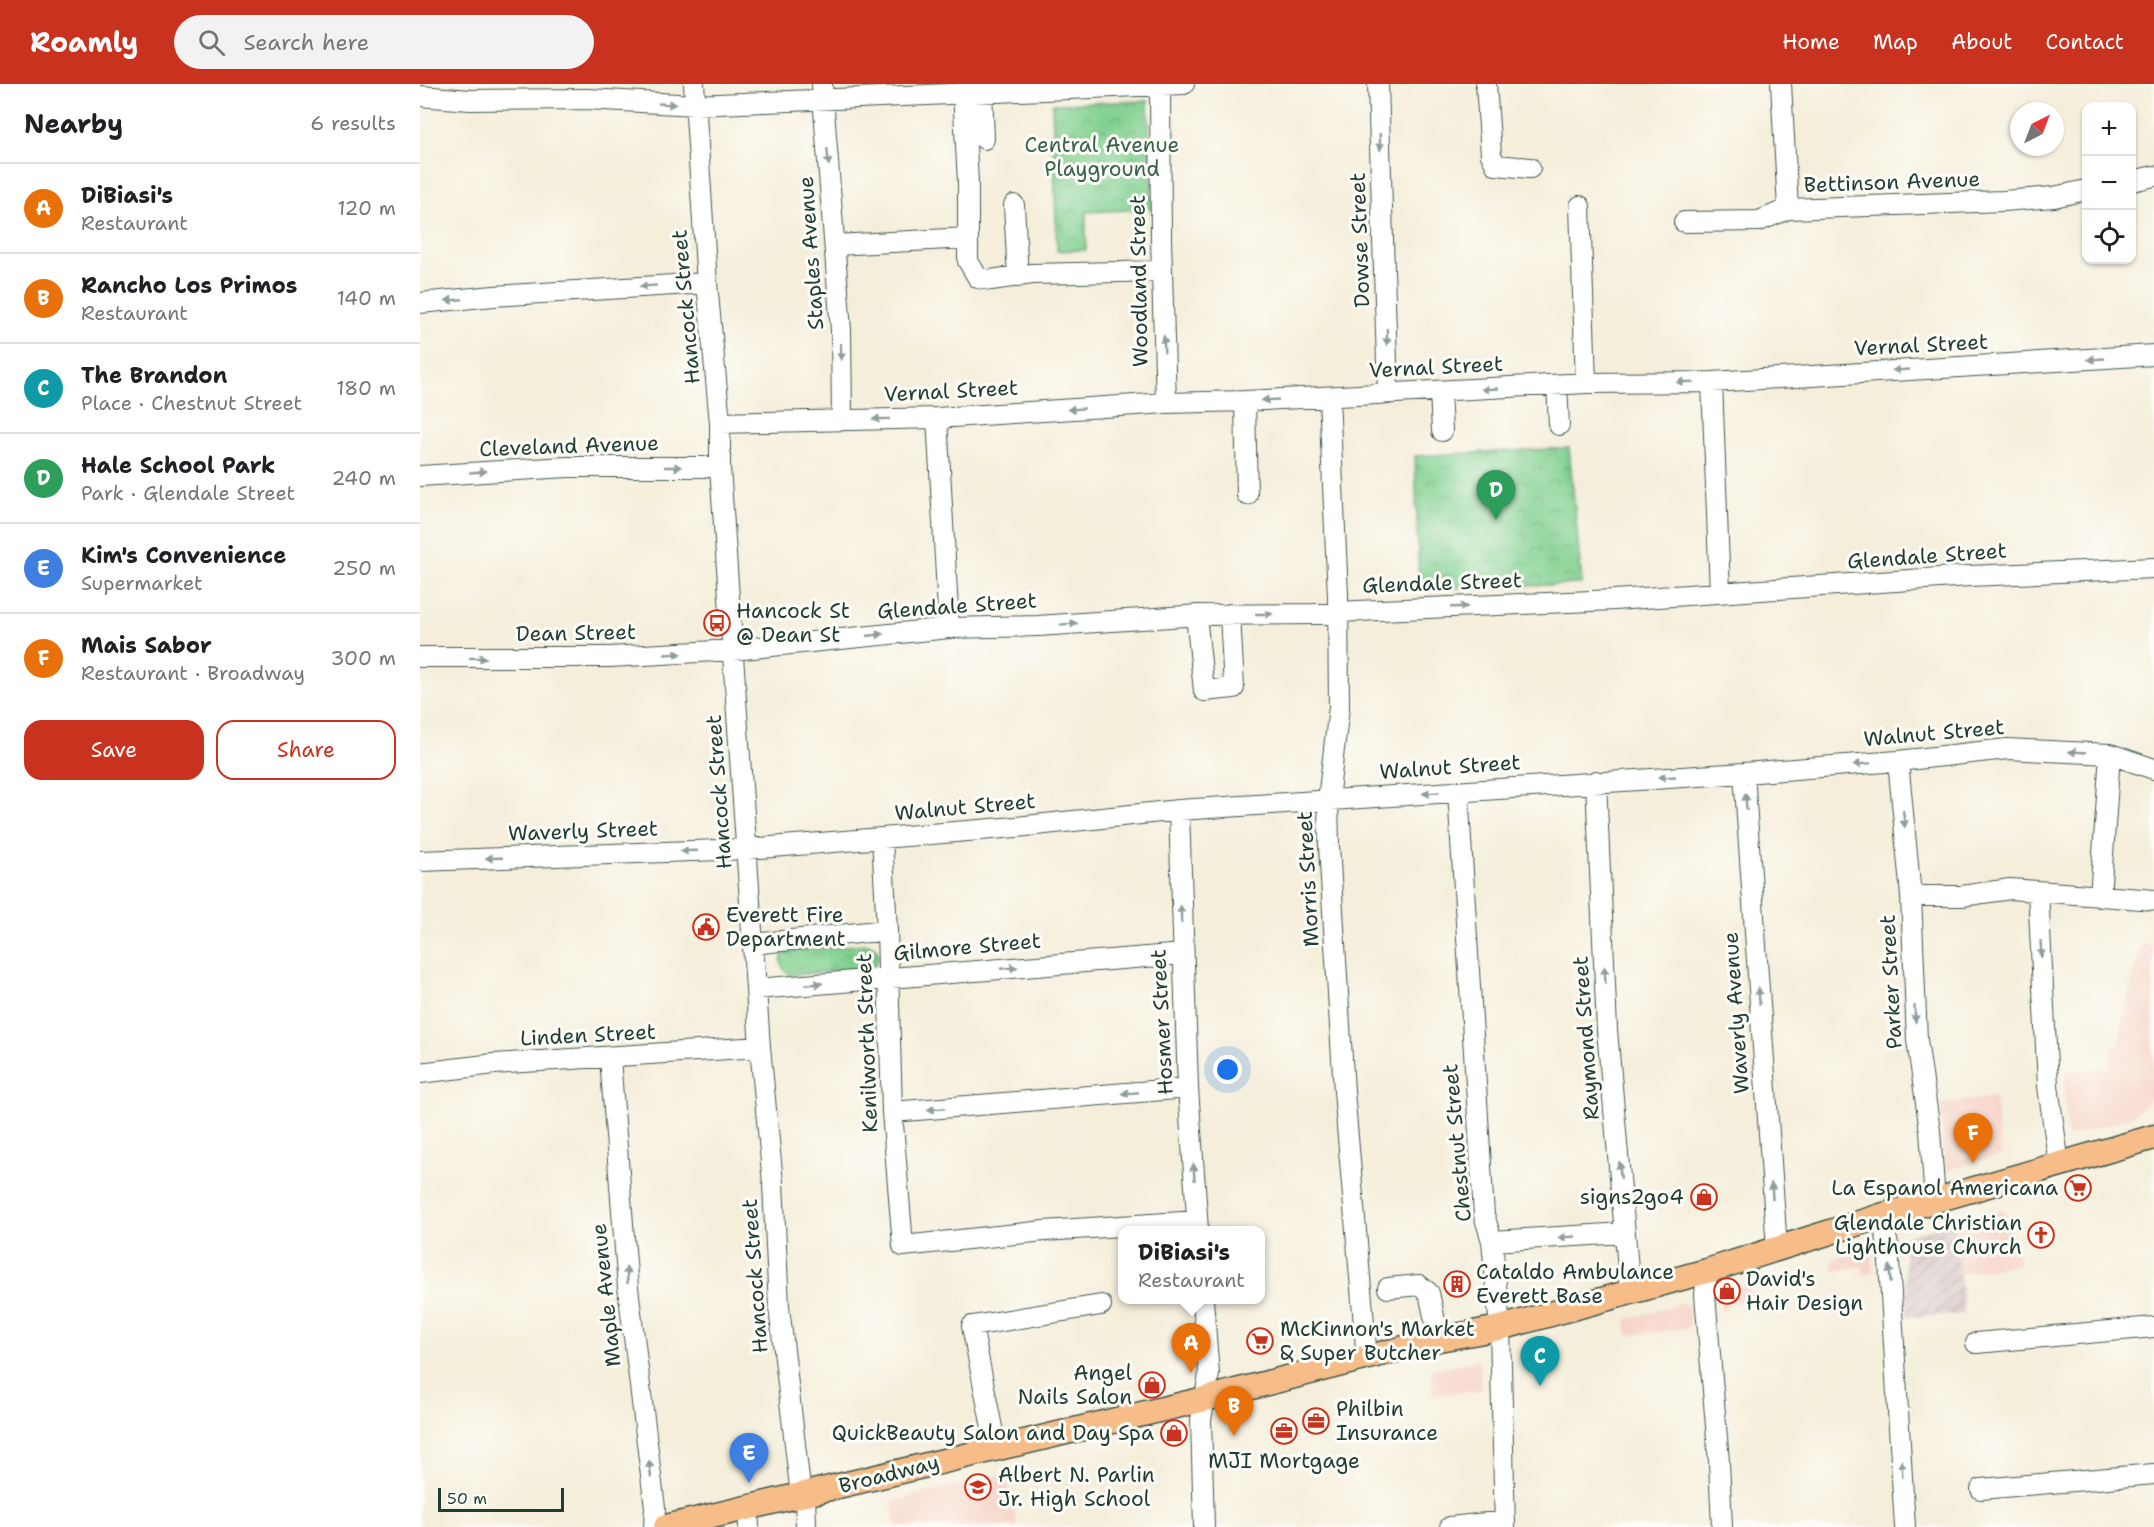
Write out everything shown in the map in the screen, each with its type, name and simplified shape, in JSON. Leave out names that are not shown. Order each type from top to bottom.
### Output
[{"type":"main road","name":"Broadway","points":[[666,1527],[749,1518],[803,1495],[1205,1399],[1439,1339],[1500,1328],[1707,1271],[1881,1216],[2154,1137]]},
{"type":"street","name":"Hancock Street","points":[[694,84],[707,283],[720,423],[720,467],[760,1047],[773,1183],[779,1307],[806,1527]]},
{"type":"street","points":[[420,96],[470,100],[587,99],[695,105],[822,91],[973,92],[1083,86],[1184,84]]},
{"type":"street","name":"Dowse Street","points":[[1378,84],[1388,394]]},
{"type":"street","points":[[1486,84],[1491,155],[1496,165],[1530,168]]},
{"type":"street","name":"Bettinson Avenue","points":[[1781,84],[1788,209],[2003,201],[2082,191]]},
{"type":"street","name":"Woodland Street","points":[[1160,86],[1166,403]]},
{"type":"street","name":"Staples Avenue","points":[[822,91],[841,330],[842,420]]},
{"type":"street","points":[[973,92],[984,139]]},
{"type":"street","points":[[973,92],[968,182],[968,261],[978,278],[991,280],[1032,274],[1162,270]]},
{"type":"street","points":[[2136,180],[2154,176]]},
{"type":"street","points":[[1014,206],[1018,277]]},
{"type":"street","points":[[1580,206],[1586,383]]},
{"type":"street","points":[[1684,222],[1759,221],[1788,209]]},
{"type":"street","points":[[835,245],[968,238]]},
{"type":"street","points":[[420,303],[707,283]]},
{"type":"street","name":"Vernal Street","points":[[720,423],[937,418],[1166,403],[1440,392],[1586,383],[1712,381],[2154,355]]},
{"type":"street","points":[[1712,381],[1720,593]]},
{"type":"street","points":[[1557,385],[1558,425]]},
{"type":"street","points":[[1440,392],[1442,431]]},
{"type":"street","name":"Morris Street","points":[[1329,397],[1339,707],[1328,800],[1329,846],[1344,1091],[1367,1359]]},
{"type":"street","points":[[1245,401],[1247,495]]},
{"type":"street","points":[[937,418],[948,628]]},
{"type":"street","name":"Cleveland Avenue","points":[[420,476],[568,467],[720,467]]},
{"type":"street","name":"Glendale Street","points":[[733,650],[948,628],[1038,626],[1196,615],[1315,614],[1720,593],[1969,576],[2154,568]]},
{"type":"street","points":[[1196,615],[1204,691],[1234,688],[1230,614]]},
{"type":"street","name":"Dean Street","points":[[420,657],[609,657],[733,650]]},
{"type":"street","name":"Walnut Street","points":[[747,849],[1016,827],[1179,810],[1744,773],[1898,761],[2007,749],[2110,754],[2154,769]]},
{"type":"street","points":[[2100,897],[2110,754]]},
{"type":"street","name":"Parker Street","points":[[1898,761],[1911,896],[1917,1040],[1930,1131],[1935,1201]]},
{"type":"street","name":"Waverly Avenue","points":[[1744,773],[1777,1249]]},
{"type":"street","name":"Raymond Street","points":[[1596,781],[1607,1030],[1630,1291]]},
{"type":"street","name":"Chestnut Street","points":[[1458,791],[1484,1215],[1492,1241],[1500,1328],[1505,1524]]},
{"type":"street","name":"Hosmer Street","points":[[1179,810],[1182,954],[1197,1226]]},
{"type":"street","name":"Kenilworth Street","points":[[882,838],[892,1112],[903,1246],[1044,1231],[1118,1229]]},
{"type":"street","name":"Waverly Street","points":[[420,861],[747,849]]},
{"type":"street","points":[[1911,896],[1962,896],[2010,889],[2154,900]]},
{"type":"street","points":[[2037,891],[2048,1086],[2059,1165]]},
{"type":"street","points":[[753,944],[887,930]]},
{"type":"street","name":"Gilmore Street","points":[[756,989],[1182,954]]},
{"type":"street","name":"Linden Street","points":[[420,1073],[494,1064],[760,1047]]},
{"type":"street","name":"Maple Avenue","points":[[610,1058],[628,1288],[655,1508],[654,1527]]},
{"type":"street","points":[[892,1112],[1188,1088]]},
{"type":"street","points":[[1881,1216],[1888,1245],[1905,1527]]},
{"type":"street","points":[[1492,1241],[1625,1233]]},
{"type":"street","points":[[1707,1271],[1705,1295],[1722,1527]]},
{"type":"street","points":[[1388,1288],[1419,1285],[1429,1293],[1439,1339]]},
{"type":"street","points":[[1203,1304],[1209,1374],[1201,1420],[1204,1527]]},
{"type":"street","points":[[996,1448],[972,1326],[1101,1305]]},
{"type":"street","points":[[1976,1343],[2154,1327]]},
{"type":"street","points":[[1982,1489],[2154,1474]]},
{"type":"street","points":[[1450,1527],[1505,1524]]},
{"type":"shaded area","points":[[2141,944],[2154,945],[2154,1094],[2145,1106],[2128,1118],[2068,1137],[2064,1095],[2066,1072],[2111,1068],[2111,1048],[2119,1045],[2123,1017]]},
{"type":"shaded area","points":[[1995,1097],[2001,1155],[1945,1171],[1941,1104]]},
{"type":"shaded area","points":[[2004,1209],[2020,1264],[1960,1274],[1954,1222]]},
{"type":"shaded area","points":[[1954,1222],[1964,1314],[1907,1317],[1904,1237]]},
{"type":"shaded area","points":[[1872,1248],[1873,1273],[1864,1274],[1862,1267],[1833,1271],[1833,1259]]},
{"type":"shaded area","points":[[1750,1284],[1752,1300],[1726,1303],[1727,1309],[1721,1310],[1720,1293]]},
{"type":"shaded area","points":[[1682,1303],[1689,1305],[1690,1327],[1628,1336],[1626,1320]]},
{"type":"shaded area","points":[[1479,1359],[1481,1391],[1433,1395],[1431,1370]]},
{"type":"shaded area","name":"Albert N. Parlin Jr. High School","points":[[1005,1474],[1018,1527],[896,1527],[892,1501]]},
{"type":"green space","name":"Central Avenue Playground","points":[[1148,101],[1153,209],[1086,212],[1086,250],[1057,251],[1052,104]]},
{"type":"green space","points":[[1569,448],[1582,584],[1419,589],[1415,456]]},
{"type":"green space","points":[[868,944],[877,949],[879,956],[875,965],[870,968],[791,975],[784,969],[781,962],[783,956],[791,951]]},
{"type":"place","name":"Hale School Park","points":[[1496,520]]},
{"type":"place","name":"Hancock St @ Dean St","points":[[717,623]]},
{"type":"place","name":"Everett Fire Department","points":[[706,927]]},
{"type":"place","name":"Mais Sabor","points":[[1973,1163]]},
{"type":"place","name":"La Espanol Americana","points":[[2078,1188]]},
{"type":"place","name":"signs2go4","points":[[1704,1197]]},
{"type":"place","name":"Glendale Christian Lighthouse Church","points":[[2041,1235]]},
{"type":"place","name":"Cataldo Ambulance Everett Base","points":[[1457,1284]]},
{"type":"place","name":"David's Hair Design","points":[[1727,1291]]},
{"type":"place","name":"McKinnon's Market & Super Butcher","points":[[1260,1341]]},
{"type":"place","name":"DiBiasi's","points":[[1191,1373]]},
{"type":"place","name":"Angel Nails Salon","points":[[1152,1385]]},
{"type":"place","name":"The Brandon","points":[[1540,1386]]},
{"type":"place","name":"Philbin Insurance","points":[[1316,1421]]},
{"type":"place","name":"MJI Mortgage","points":[[1284,1431]]},
{"type":"place","name":"QuickBeauty Salon and Day Spa","points":[[1174,1433]]},
{"type":"place","name":"Rancho Los Primos","points":[[1234,1436]]},
{"type":"place","name":"Kim's Convenience","points":[[749,1483]]},
{"type":"place","name":"Albert N. Parlin Jr. High School","points":[[978,1487]]}]
